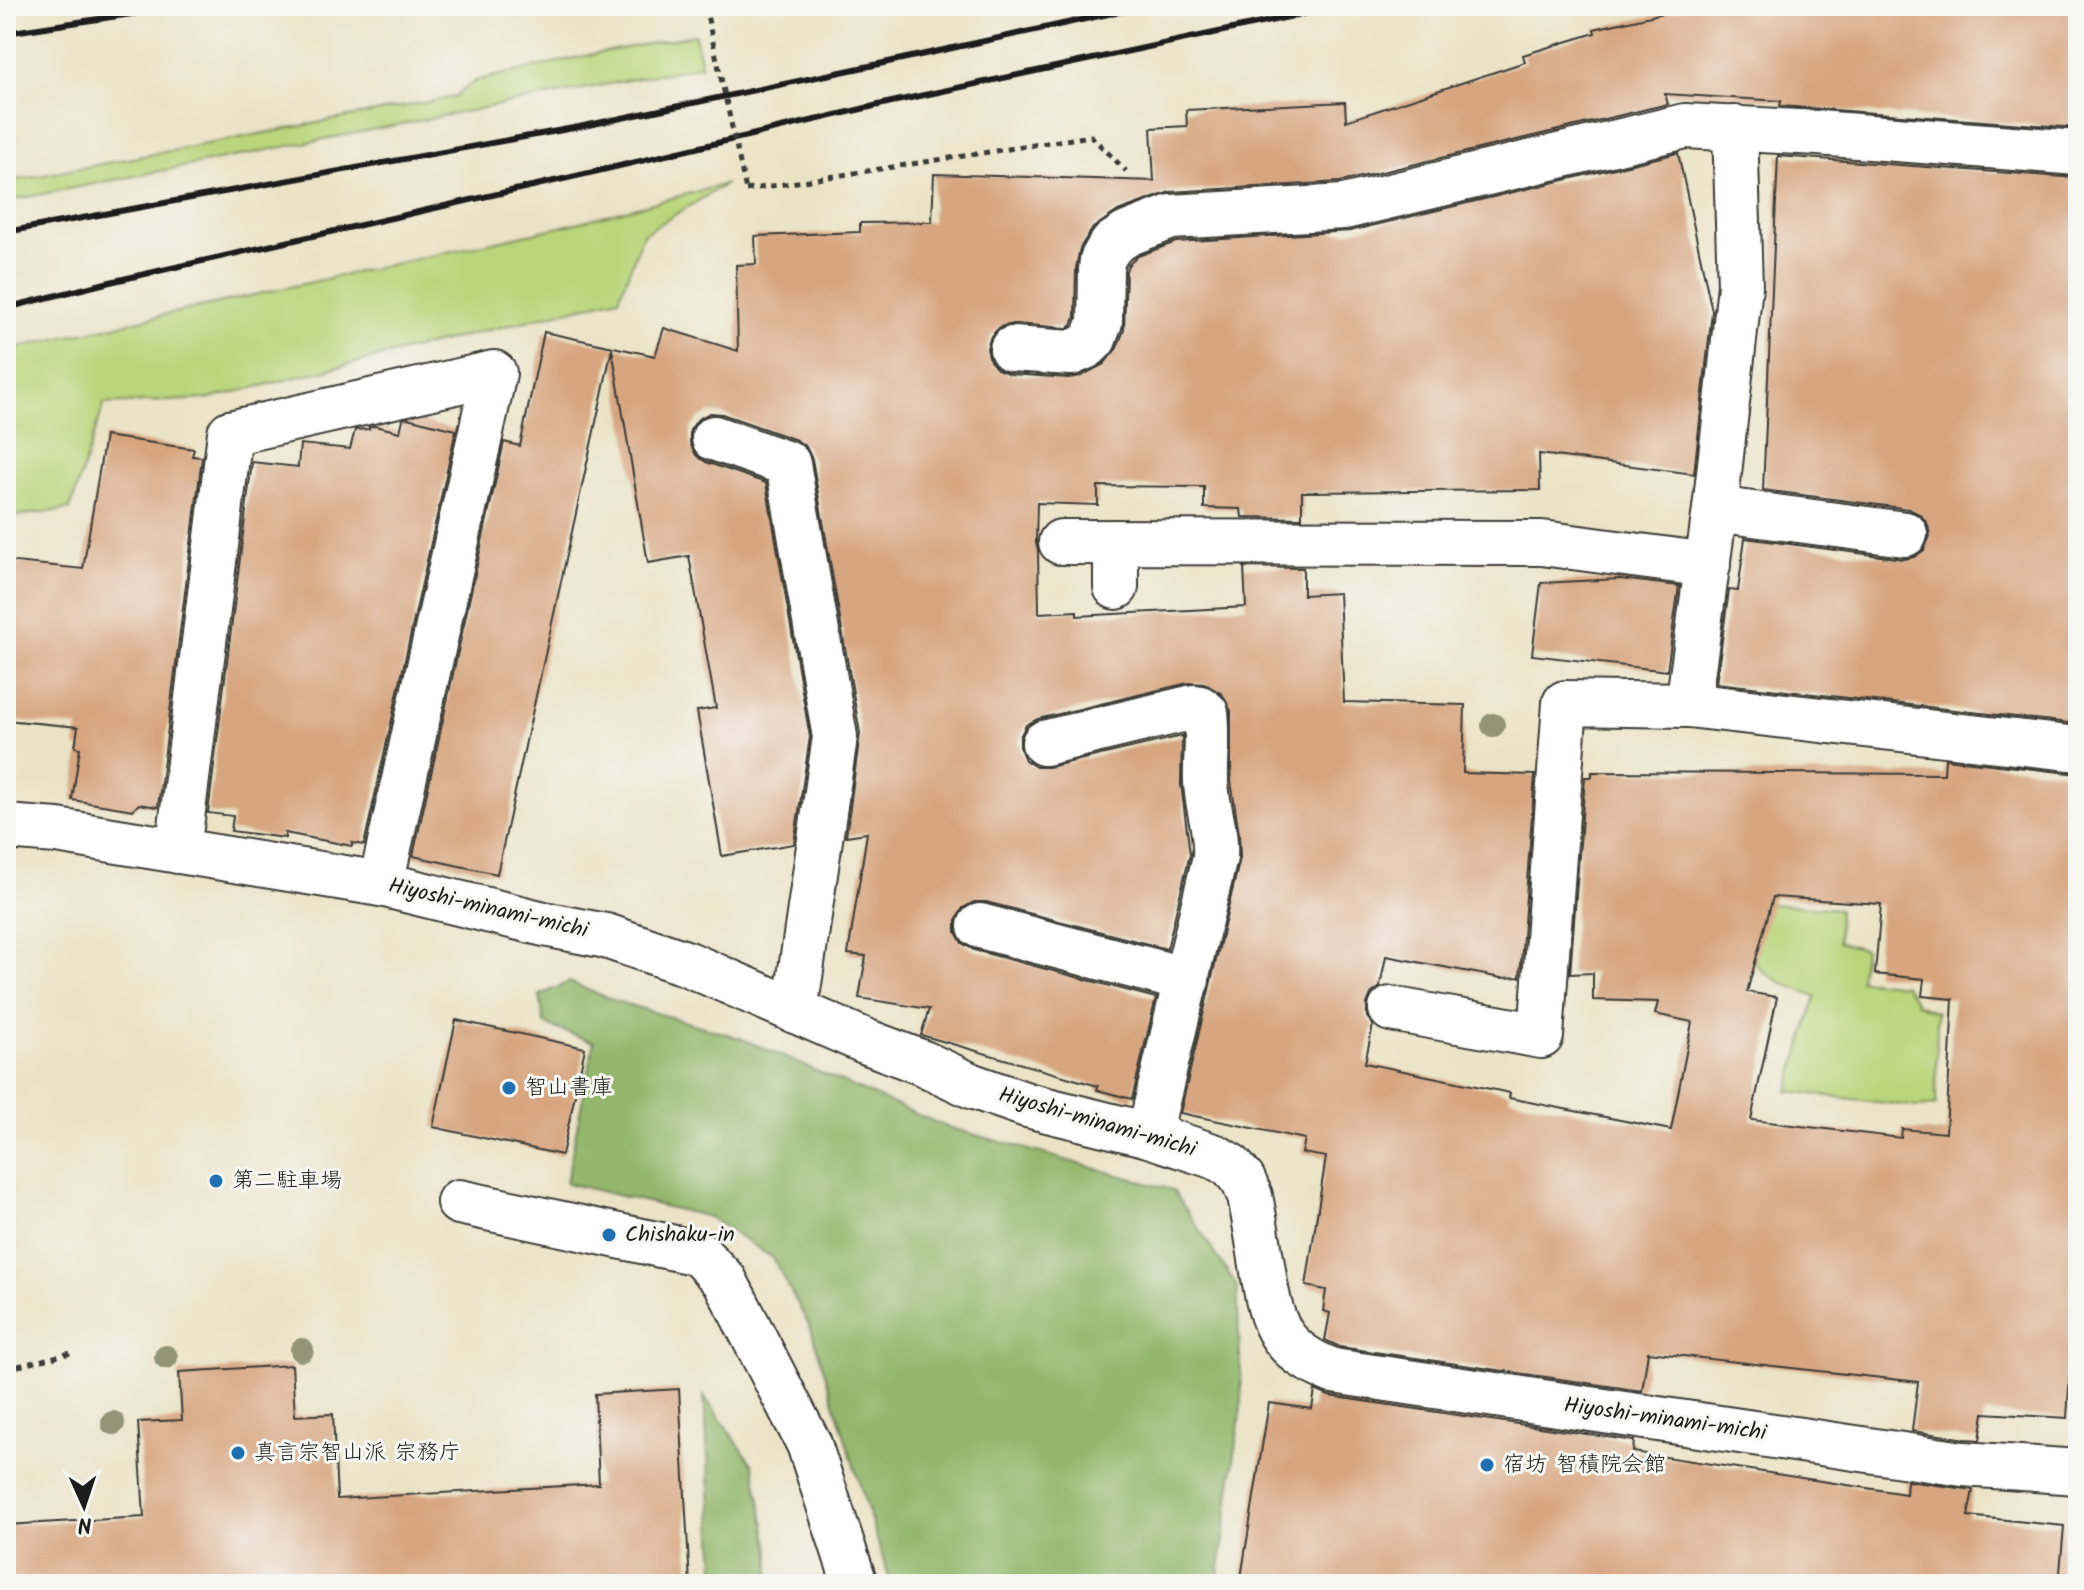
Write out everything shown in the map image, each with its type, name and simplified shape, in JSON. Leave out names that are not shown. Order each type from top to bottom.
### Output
[{"type":"street","points":[[1012,349],[1071,353],[1087,346],[1094,339],[1100,322],[1101,270],[1107,251],[1127,234],[1171,217],[1344,207],[1685,126],[2078,153]]},
{"type":"street","points":[[1688,705],[1715,509],[1740,286],[1735,128]]},
{"type":"street","points":[[178,851],[230,433],[494,373],[381,884]]},
{"type":"street","points":[[714,438],[788,464],[835,737],[795,1011]]},
{"type":"street","points":[[1715,509],[1905,534]]},
{"type":"street","points":[[1061,542],[1542,543],[1708,565]]},
{"type":"street","points":[[1116,542],[1116,587]]},
{"type":"street","points":[[1391,1009],[1541,1036],[1565,703],[1688,705],[2078,749]]},
{"type":"street","points":[[1044,743],[1194,707],[1206,713],[1205,781],[1216,843],[1215,857],[1149,1135]]},
{"type":"street","name":"Hiyoshi-minami-michi","points":[[6,827],[57,831],[381,884],[606,936],[688,964],[972,1086],[1027,1105],[1149,1135],[1216,1157],[1231,1166],[1243,1180],[1250,1196],[1267,1303],[1278,1330],[1308,1361],[1333,1371],[1963,1464],[2078,1472]]},
{"type":"street","points":[[980,926],[1187,980]]},
{"type":"street","points":[[459,1202],[698,1253],[725,1281],[809,1444],[855,1584]]},
{"type":"path","points":[[705,6],[746,190],[1091,136],[1171,217]]},
{"type":"path","points":[[6,1369],[71,1353]]},
{"type":"green space","points":[[695,35],[701,66],[6,201],[6,182],[454,97],[475,81]]},
{"type":"green space","points":[[726,184],[643,234],[619,298],[208,399],[104,404],[70,509],[6,517],[6,350],[560,227]]},
{"type":"green space","points":[[1743,902],[1839,909],[1838,942],[1864,949],[1860,980],[1905,985],[1917,1004],[1937,1012],[1936,1105],[1918,1107],[1788,1091],[1816,996],[1777,980],[1758,966],[1748,944]]},
{"type":"green space","points":[[569,982],[613,1000],[740,1038],[944,1126],[1173,1190],[1237,1286],[1242,1400],[1218,1584],[891,1584],[811,1329],[773,1258],[709,1217],[566,1183],[594,1042],[544,1024],[540,995]]},
{"type":"green space","points":[[704,1396],[753,1465],[770,1550],[770,1584],[716,1584]]},
{"type":"building","points":[[1694,6],[2078,6],[2078,128],[1780,106],[1781,101],[1665,94],[1668,104],[1340,182],[1170,192],[1118,211],[1093,228],[1080,248],[1072,325],[1067,328],[1014,324],[1000,327],[991,336],[987,348],[990,361],[997,369],[1010,374],[1069,378],[1081,376],[1104,364],[1117,348],[1124,330],[1128,265],[1138,256],[1176,242],[1350,231],[1678,153],[1712,311],[1694,474],[1539,454],[1540,490],[1302,492],[1302,518],[1242,517],[1241,509],[1204,508],[1204,487],[1098,486],[1098,505],[1037,503],[1039,613],[1077,611],[1077,616],[1246,607],[1244,567],[1303,568],[1303,595],[1339,593],[1344,702],[1465,705],[1463,773],[1535,775],[1520,977],[1501,978],[1386,956],[1380,987],[1371,994],[1367,1004],[1367,1017],[1373,1025],[1365,1063],[1510,1093],[1509,1098],[1671,1130],[1692,1022],[1655,1014],[1658,1002],[1593,1000],[1593,973],[1570,974],[1585,777],[1592,777],[1592,772],[1944,774],[1945,759],[2078,774],[2078,1253],[2067,1418],[1984,1413],[1980,1440],[1966,1439],[1912,1431],[1918,1382],[1648,1352],[1642,1391],[1340,1347],[1325,1340],[1330,1313],[1323,1311],[1326,1290],[1306,1286],[1326,1157],[1302,1153],[1305,1139],[1180,1113],[1240,858],[1231,781],[1231,711],[1222,694],[1205,684],[1188,683],[1038,719],[1026,725],[1020,737],[1025,760],[1036,767],[1049,767],[1182,736],[1181,784],[1190,854],[1167,949],[986,902],[974,902],[963,908],[956,920],[956,932],[962,943],[974,950],[1156,998],[1132,1099],[1097,1090],[1098,1086],[921,1035],[929,1009],[859,998],[866,956],[848,954],[867,833],[846,836],[860,733],[812,459],[806,447],[796,440],[722,414],[710,413],[698,419],[690,430],[690,443],[696,455],[706,462],[766,483],[810,737],[794,844],[722,856],[697,711],[716,708],[689,556],[648,563],[612,349],[497,874],[413,856],[504,442],[520,446],[544,332],[655,356],[664,328],[738,351],[736,265],[756,264],[755,236],[860,232],[860,223],[932,222],[934,174],[1154,181],[1151,128],[1187,126],[1186,110],[1345,102],[1346,121],[1525,62],[1523,55],[1595,33],[1594,29]],"holes":[[[1773,897],[1881,904],[1875,974],[1924,979],[1922,996],[1953,999],[1946,1133],[1902,1129],[1901,1138],[1751,1120],[1777,997],[1747,992]]]},
{"type":"building","points":[[1778,156],[2078,178],[2078,724],[1716,683],[1729,590],[1738,591],[1745,538],[1903,559],[1914,557],[1924,550],[1930,536],[1928,525],[1921,515],[1909,509],[1763,490]]},
{"type":"building","points":[[403,419],[456,430],[364,845],[352,843],[352,846],[285,833],[285,838],[231,831],[233,816],[208,813],[252,462],[298,467],[300,444],[350,449],[355,430],[375,426],[400,432]]},
{"type":"building","points":[[105,436],[194,449],[192,456],[202,457],[158,807],[139,804],[133,810],[72,800],[80,748],[75,747],[78,727],[6,720],[6,561],[83,569]]},
{"type":"building","points":[[1620,579],[1679,586],[1667,671],[1532,655],[1541,583]]},
{"type":"building","name":"智山書庫","points":[[456,1020],[585,1048],[562,1155],[433,1127]]},
{"type":"building","name":"真言宗智山派 宗務庁","points":[[292,1365],[295,1416],[333,1414],[337,1499],[599,1484],[595,1394],[679,1389],[690,1584],[6,1584],[6,1525],[144,1517],[138,1422],[182,1420],[179,1372]]},
{"type":"building","name":"宿坊 智積院会館","points":[[1315,1390],[1329,1396],[1634,1441],[1633,1452],[1906,1494],[1907,1481],[1973,1490],[1968,1516],[2064,1526],[2059,1584],[1240,1584],[1269,1403],[1312,1409]]},
{"type":"railway","points":[[6,33],[184,6]]},
{"type":"railway","points":[[6,232],[579,127],[1145,6]]},
{"type":"railway","points":[[6,308],[887,103],[1340,6]]},
{"type":"place","name":"智山書庫","points":[[509,1088]]},
{"type":"place","name":"第二駐車場","points":[[216,1181]]},
{"type":"place","name":"Chishaku-in","points":[[609,1235]]},
{"type":"place","name":"真言宗智山派 宗務庁","points":[[238,1453]]},
{"type":"place","name":"宿坊 智積院会館","points":[[1487,1465]]}]
